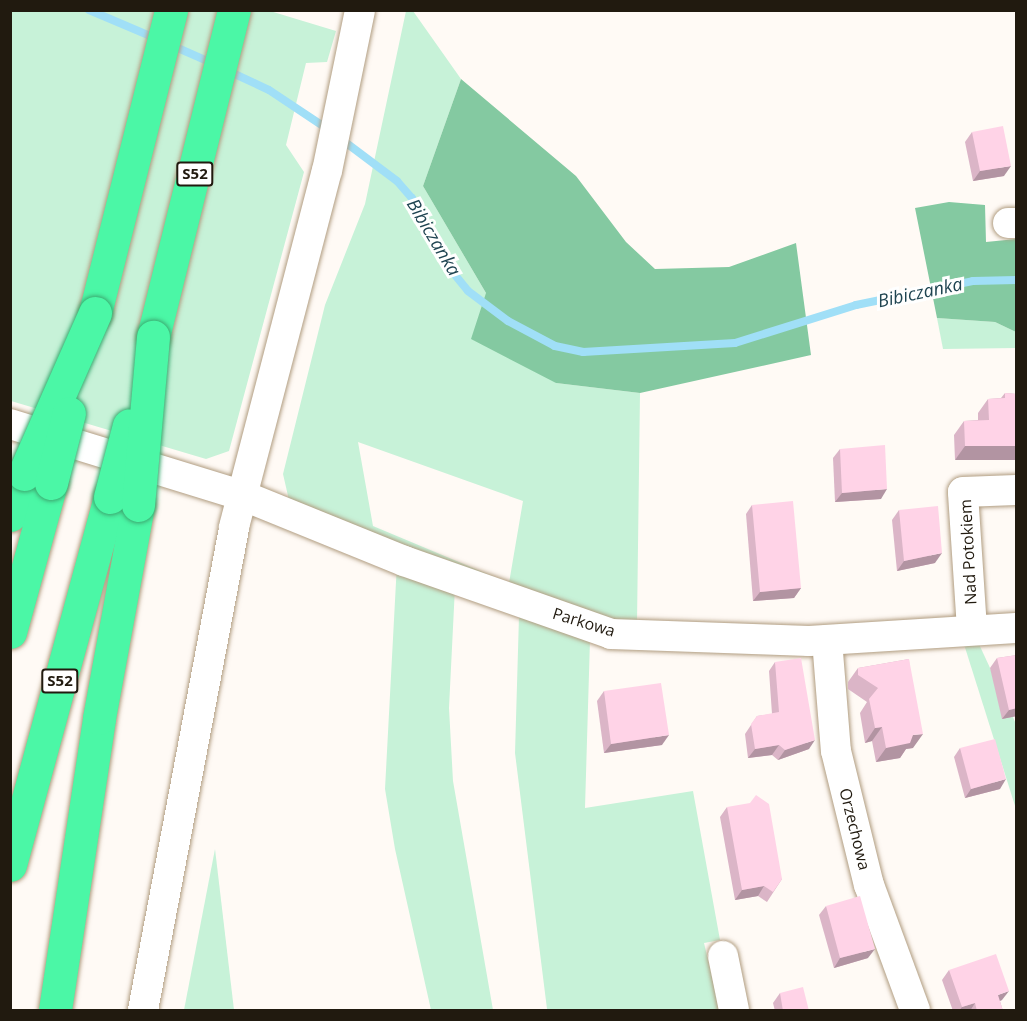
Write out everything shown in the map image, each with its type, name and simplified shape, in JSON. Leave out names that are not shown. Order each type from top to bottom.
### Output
[{"type":"highway","points":[[10,632],[37,479],[95,313],[171,10]]},
{"type":"highway","name":"S52","points":[[10,865],[124,501],[153,337],[234,10]]},
{"type":"highway","points":[[10,515],[37,479]]},
{"type":"highway","points":[[55,1011],[99,718],[124,501]]},
{"type":"street","points":[[143,1011],[234,527],[244,496],[327,171],[360,10]]},
{"type":"street","name":"Parkowa","points":[[10,424],[244,496],[404,561],[611,634],[827,640],[972,629],[1017,628]]},
{"type":"street","name":"Nad Potokiem","points":[[972,629],[963,492],[1017,490]]},
{"type":"street","name":"Orzechowa","points":[[827,640],[836,751],[869,885],[915,1011]]},
{"type":"street","points":[[723,956],[734,1011]]},
{"type":"green space","points":[[10,11],[270,11],[336,31],[327,62],[306,63],[286,145],[304,172],[229,451],[206,459],[11,401]]},
{"type":"green space","points":[[406,11],[413,11],[461,79],[423,186],[486,293],[556,383],[640,393],[637,624],[609,621],[291,509],[283,474],[325,305],[365,204]],"holes":[[[358,442],[523,501],[509,583],[373,526]]]},
{"type":"green space","points":[[461,79],[576,176],[626,242],[655,269],[729,267],[796,243],[811,355],[640,393],[556,383],[471,339],[486,293],[423,186]]},
{"type":"green space","points":[[949,202],[985,205],[986,242],[1016,239],[1016,332],[995,322],[937,318],[915,208]]},
{"type":"green space","points":[[937,318],[995,322],[1016,332],[1016,348],[943,349]]},
{"type":"green space","points":[[397,563],[455,587],[449,708],[453,781],[493,1010],[431,1010],[395,849],[385,789]]},
{"type":"green space","points":[[519,616],[590,640],[585,808],[693,791],[720,940],[704,943],[720,1010],[543,1010],[547,1009],[515,753]]},
{"type":"green space","points":[[962,638],[978,642],[1016,724],[1016,809]]},
{"type":"green space","points":[[215,849],[234,1010],[184,1010]]},
{"type":"building","points":[[1003,126],[1011,166],[980,171],[972,132]]},
{"type":"building","points":[[1005,393],[1017,394],[1017,446],[965,446],[964,421],[989,420],[988,399],[1005,398]]},
{"type":"building","points":[[885,445],[887,489],[842,493],[840,449]]},
{"type":"building","points":[[793,501],[801,588],[760,592],[752,505]]},
{"type":"building","points":[[938,506],[942,553],[904,561],[899,510]]},
{"type":"building","points":[[1017,655],[1017,708],[1009,710],[997,658]]},
{"type":"building","points":[[801,658],[815,740],[785,750],[779,745],[755,749],[751,724],[757,716],[779,712],[775,662]]},
{"type":"building","points":[[909,659],[923,734],[913,735],[910,743],[886,748],[882,727],[875,728],[869,699],[878,688],[858,675],[858,668]]},
{"type":"building","points":[[661,683],[669,735],[611,744],[604,691]]},
{"type":"building","points":[[995,739],[1006,779],[971,789],[960,748]]},
{"type":"building","points":[[756,795],[769,804],[782,879],[773,892],[764,886],[742,890],[727,807],[750,803]]},
{"type":"building","points":[[860,896],[875,949],[840,958],[826,906]]},
{"type":"building","points":[[996,954],[1009,991],[998,995],[1003,1011],[977,1011],[975,1003],[962,1007],[949,970]]},
{"type":"building","points":[[803,987],[809,1011],[783,1011],[780,993]]},
{"type":"waterway","name":"Bibiczanka","points":[[89,10],[155,38]]},
{"type":"waterway","name":"Bibiczanka","points":[[171,45],[212,63]]},
{"type":"waterway","name":"Bibiczanka","points":[[226,70],[269,90],[329,130]]},
{"type":"waterway","name":"Bibiczanka","points":[[341,139],[397,181],[412,198],[442,259],[468,291],[508,321],[555,346],[583,352],[735,343],[856,305],[973,281],[1016,280]]}]
